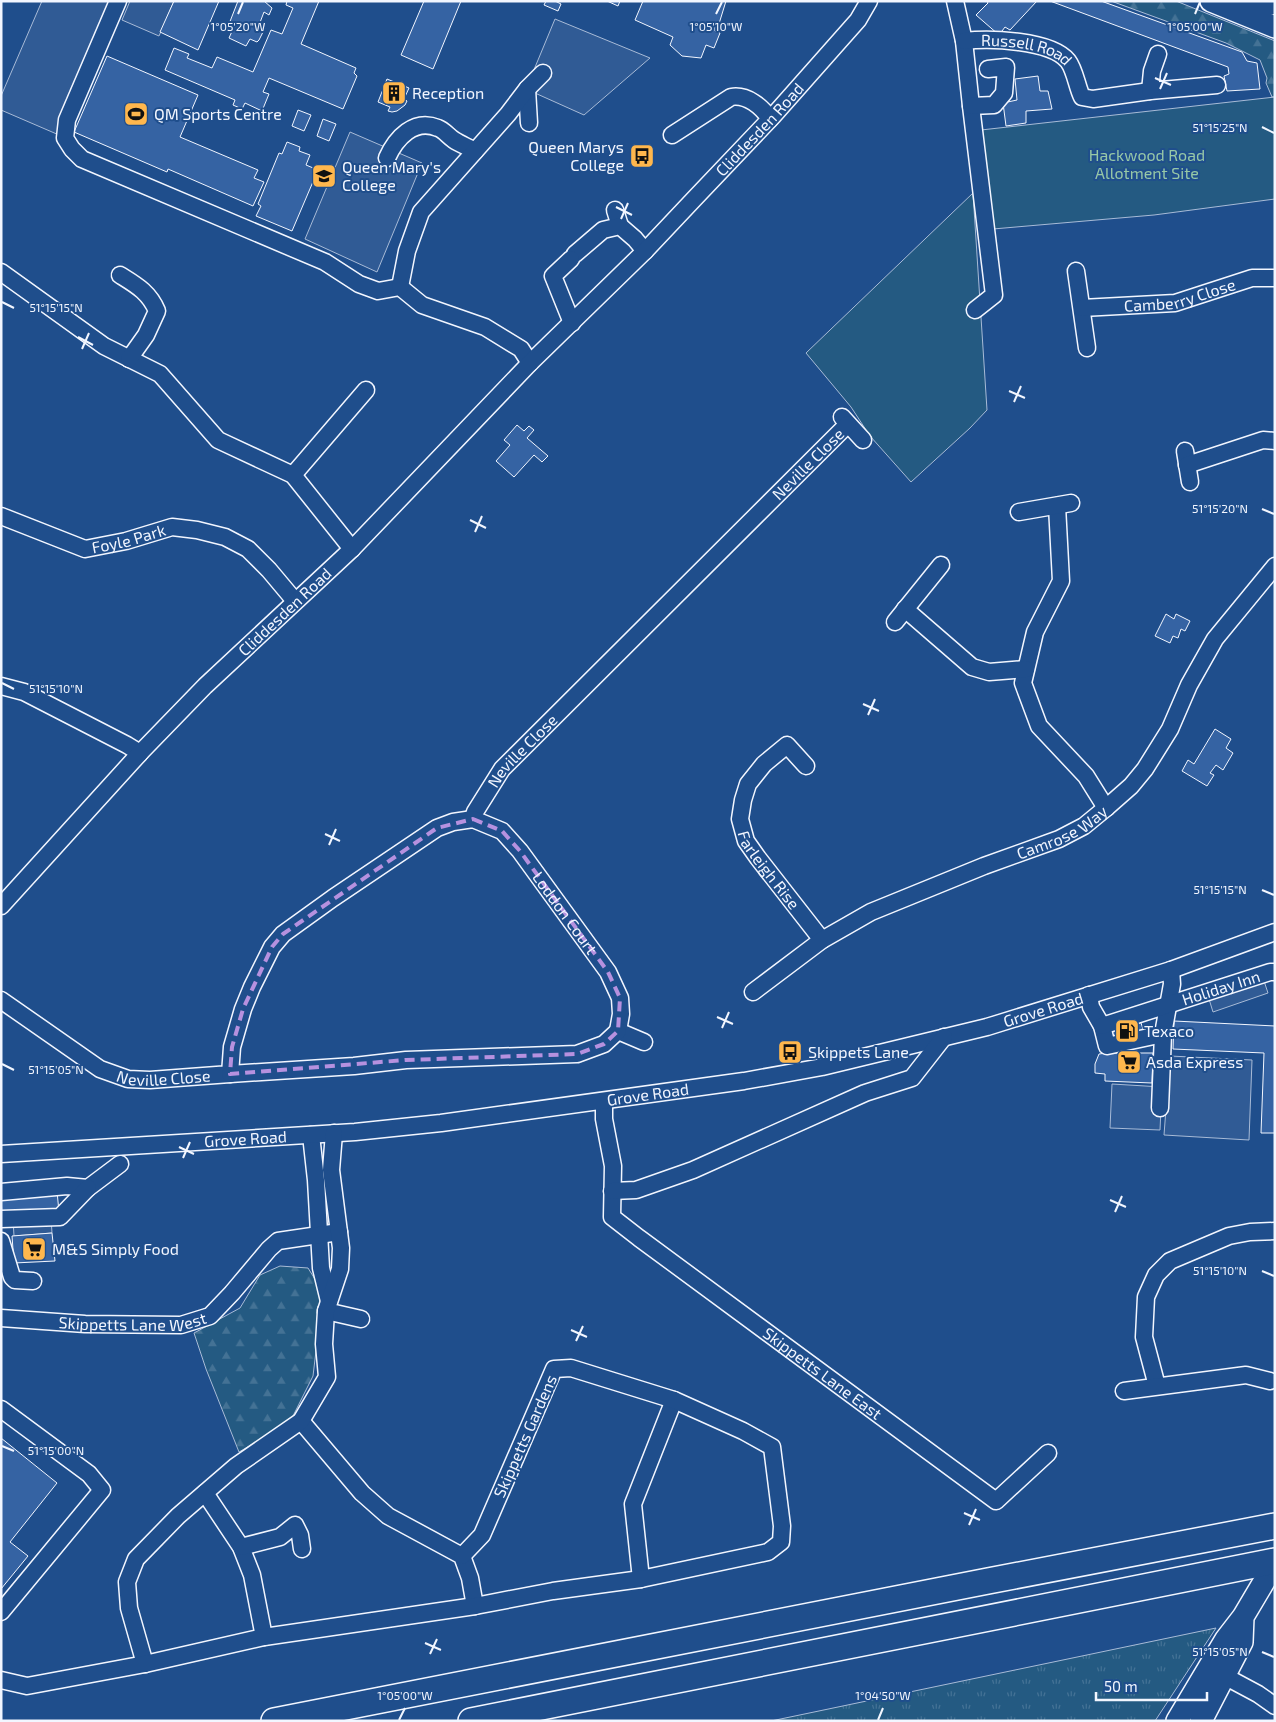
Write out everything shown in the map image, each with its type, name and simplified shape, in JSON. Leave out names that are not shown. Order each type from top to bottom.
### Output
[{"type":"highway","points":[[274,1721],[1275,1526]]},
{"type":"highway","points":[[471,1721],[1275,1562]]},
{"type":"main road","points":[[1221,5],[1267,5],[1275,3]]},
{"type":"main road","points":[[1221,5],[1275,27]]},
{"type":"main road","points":[[1177,1721],[1242,1642],[1244,1617],[1275,1562]]},
{"type":"main road","points":[[1201,1721],[1217,1672]]},
{"type":"street","points":[[118,1],[67,120],[65,138],[82,159],[325,262],[359,284],[378,291],[400,287],[422,305],[485,327],[521,349],[530,363]]},
{"type":"street","name":"Russell Road","points":[[955,1],[964,42],[970,106],[982,188],[994,295],[975,310]]},
{"type":"street","name":"Cliddesden Road","points":[[1,906],[140,753],[206,686],[352,549],[530,363],[644,251],[770,119],[858,20],[868,2]]},
{"type":"street","name":"Russell Road","points":[[964,42],[989,40],[1052,48],[1070,63],[1082,97],[1093,99],[1150,91],[1217,85]]},
{"type":"street","points":[[1150,91],[1152,71],[1158,54]]},
{"type":"street","name":"Russell Road","points":[[970,106],[994,105],[1004,93],[1006,67],[988,69]]},
{"type":"street","points":[[400,287],[407,251],[421,212],[542,73]]},
{"type":"street","points":[[527,89],[529,123]]},
{"type":"street","points":[[672,136],[731,97],[738,96],[751,101],[764,109],[770,119]]},
{"type":"street","points":[[386,158],[393,146],[407,130],[425,125],[440,128],[454,140],[475,150]]},
{"type":"street","points":[[454,140],[459,168]]},
{"type":"street","points":[[615,210],[620,226],[644,251]]},
{"type":"street","points":[[572,322],[553,276],[603,230],[620,226]]},
{"type":"street","points":[[1076,271],[1087,348]]},
{"type":"street","points":[[1,272],[104,346],[160,374],[218,440],[293,475],[352,549]]},
{"type":"street","points":[[120,275],[138,286],[152,300],[157,311],[146,335],[129,358]]},
{"type":"street","name":"Camberry Close","points":[[1082,308],[1175,303],[1252,278],[1275,278]]},
{"type":"street","points":[[293,475],[366,390]]},
{"type":"street","name":"Neville Close","points":[[230,1074],[232,1047],[243,1009],[272,947],[282,934],[437,828],[453,822],[473,820],[475,812],[502,769],[845,420],[863,440]]},
{"type":"street","points":[[1190,482],[1186,458],[1263,440],[1275,442]]},
{"type":"street","points":[[1019,512],[1064,505],[1061,581],[1035,632],[1023,683],[1039,726],[1086,776],[1106,808]]},
{"type":"street","name":"Foyle Park","points":[[1,516],[85,549],[126,541],[172,527],[197,530],[225,537],[248,549],[295,601]]},
{"type":"street","points":[[895,622],[941,565]]},
{"type":"street","name":"Camrose Way","points":[[753,992],[822,940],[871,912],[984,866],[1059,839],[1084,826],[1131,786],[1145,769],[1170,729],[1189,685],[1215,639],[1275,566]]},
{"type":"street","points":[[905,609],[972,667],[989,672],[1026,669]]},
{"type":"street","points":[[1,686],[24,692],[140,753]]},
{"type":"street","name":"Farleigh Rise","points":[[806,766],[787,746],[764,764],[748,784],[740,819],[746,841],[822,940]]},
{"type":"street","name":"Loddon Court","points":[[473,820],[502,831],[520,851],[608,972],[620,998],[621,1014],[618,1031]]},
{"type":"street","name":"Grove Road","points":[[1,1154],[311,1135],[441,1123],[763,1078],[822,1067],[987,1027],[1171,970],[1275,932]]},
{"type":"street","points":[[1160,1108],[1165,1019],[1172,984],[1171,970]]},
{"type":"street","name":"Holiday Inn","points":[[1165,1019],[1270,972],[1275,972]]},
{"type":"street","points":[[1089,995],[1091,1007],[1103,1030],[1107,1046],[1165,1019]]},
{"type":"street","name":"Neville Close","points":[[1,1000],[100,1069],[128,1079],[150,1080],[354,1066],[406,1060],[577,1054],[604,1044],[618,1031]]},
{"type":"street","points":[[1103,1030],[1165,1019]]},
{"type":"street","points":[[618,1031],[644,1042]]},
{"type":"street","points":[[612,1191],[636,1190],[693,1170],[865,1093],[912,1078],[944,1037]]},
{"type":"street","name":"Skippetts Lane East","points":[[604,1101],[604,1119],[613,1166],[612,1217],[638,1238],[996,1501],[1048,1453]]},
{"type":"street","points":[[327,1306],[340,1269],[341,1248],[331,1170],[334,1133]]},
{"type":"street","points":[[145,1664],[129,1608],[127,1582],[136,1559],[204,1493],[236,1466],[302,1422],[327,1377],[324,1344],[327,1306],[321,1268],[320,1234],[311,1135]]},
{"type":"street","points":[[1,1219],[60,1217],[88,1188],[120,1164]]},
{"type":"street","points":[[1,1192],[68,1186],[88,1188]]},
{"type":"street","points":[[1157,1386],[1144,1337],[1146,1297],[1156,1275],[1170,1261],[1229,1236],[1250,1232],[1275,1231]]},
{"type":"street","name":"Skippetts Lane West","points":[[1,1318],[85,1324],[181,1325],[210,1316],[278,1241],[338,1232]]},
{"type":"street","points":[[1,1241],[12,1277],[15,1280],[34,1281]]},
{"type":"street","points":[[327,1306],[361,1319]]},
{"type":"street","name":"Skippetts Gardens","points":[[1,1680],[27,1686],[145,1664],[264,1637],[475,1606],[553,1591],[641,1579],[768,1552],[781,1542],[782,1526],[772,1447],[743,1431],[674,1400],[571,1368],[554,1370],[482,1535],[462,1556]]},
{"type":"street","points":[[1124,1391],[1246,1375],[1273,1381]]},
{"type":"street","points":[[641,1579],[633,1504],[674,1400]]},
{"type":"street","points":[[1,1409],[89,1474],[102,1490],[1,1612]]},
{"type":"street","points":[[302,1422],[362,1493],[388,1516],[462,1556],[470,1578],[475,1606]]},
{"type":"street","points":[[204,1493],[241,1547],[252,1575],[264,1637]]},
{"type":"street","points":[[241,1547],[280,1537],[295,1525],[300,1535],[302,1549]]},
{"type":"street","points":[[1217,1672],[1258,1694],[1275,1706]]},
{"type":"highlighted area","points":[[473,819],[502,831],[520,851],[608,972],[620,998],[618,1031],[604,1044],[577,1054],[406,1060],[230,1074],[232,1047],[243,1009],[272,947],[283,934],[437,828]]},
{"type":"green space","points":[[1111,1],[1176,1],[1275,41],[1275,97],[1272,97],[1266,83],[1267,78],[1260,60],[1226,43]]},
{"type":"green space","name":"Hackwood Road Allotment Site","points":[[1275,97],[1275,199],[1154,215],[993,229],[981,130]]},
{"type":"green space","points":[[973,193],[987,410],[911,482],[870,436],[851,407],[806,353]]},
{"type":"green space","points":[[280,1266],[308,1268],[323,1292],[313,1376],[290,1422],[239,1452],[206,1369],[194,1333],[240,1308],[260,1275]]},
{"type":"green space","points":[[1216,1628],[1155,1721],[771,1721]]},
{"type":"shaded area","points":[[42,1],[124,1],[66,138],[1,110],[1,96]]},
{"type":"shaded area","points":[[130,1],[174,1],[159,36],[122,20]]},
{"type":"shaded area","points":[[555,19],[650,58],[584,115],[526,89]]},
{"type":"shaded area","points":[[350,132],[422,163],[377,272],[305,239]]},
{"type":"shaded area","points":[[1264,981],[1268,993],[1213,1012],[1209,999]]},
{"type":"shaded area","points":[[1170,1056],[1252,1060],[1249,1140],[1164,1135]]},
{"type":"shaded area","points":[[1112,1084],[1162,1087],[1160,1130],[1110,1128]]},
{"type":"shaded area","points":[[51,1218],[52,1233],[14,1236],[13,1220]]},
{"type":"building","points":[[174,1],[219,1],[198,50],[160,32]]},
{"type":"building","points":[[238,1],[264,1],[272,8],[269,15],[264,12],[259,25],[265,28],[259,40],[257,42],[250,39],[246,46],[229,38],[233,29],[229,24]]},
{"type":"building","points":[[287,1],[319,1],[301,44],[356,68],[354,73],[357,76],[343,109],[269,78],[263,92],[269,94],[262,111],[245,103],[242,109],[233,105],[235,100],[165,70],[174,48],[189,54],[187,58],[212,68],[217,57],[253,72],[271,30],[282,34],[293,8],[286,5]]},
{"type":"building","points":[[424,1],[461,1],[433,69],[401,55]]},
{"type":"building","points":[[546,1],[555,1],[561,4],[558,11],[544,5]]},
{"type":"building","points":[[607,1],[620,1],[618,6]]},
{"type":"building","points":[[643,1],[726,1],[718,27],[715,27],[715,31],[720,33],[714,48],[706,45],[701,58],[682,56],[670,45],[673,37],[635,20]]},
{"type":"building","points":[[987,1],[1037,1],[1010,30],[1005,27],[999,35],[976,15],[988,3]]},
{"type":"building","points":[[1050,1],[1101,1],[1242,52],[1247,61],[1257,63],[1260,89],[1227,91],[1224,76],[1229,74],[1228,67]]},
{"type":"building","name":"QM Sports Centre","points":[[107,56],[198,95],[180,137],[258,170],[254,178],[264,182],[253,206],[168,169],[167,172],[74,132]]},
{"type":"building","points":[[1038,76],[1040,91],[1048,91],[1052,109],[1026,111],[1026,123],[1006,126],[1003,103],[1017,100],[1015,79]]},
{"type":"building","name":"Reception","points":[[387,79],[409,88],[404,99],[407,101],[405,105],[397,111],[388,111],[390,107],[378,102]]},
{"type":"building","points":[[298,110],[311,115],[304,131],[292,126]]},
{"type":"building","points":[[323,119],[336,124],[329,141],[317,136]]},
{"type":"building","points":[[287,142],[300,147],[299,151],[310,155],[306,165],[318,170],[292,231],[256,216],[261,206],[258,204],[279,153],[282,154]]},
{"type":"building","points":[[517,425],[524,431],[529,426],[534,430],[527,438],[548,456],[542,462],[534,455],[514,477],[496,461],[510,445],[504,440]]},
{"type":"building","points":[[1166,614],[1174,619],[1176,614],[1190,621],[1185,631],[1181,629],[1178,638],[1173,636],[1170,643],[1155,636]]},
{"type":"building","points":[[1215,729],[1231,739],[1226,748],[1233,753],[1223,770],[1216,765],[1210,773],[1214,775],[1207,786],[1182,771],[1188,760],[1194,764]]},
{"type":"building","points":[[1137,1011],[1147,1041],[1117,1050],[1108,1019]]},
{"type":"building","points":[[1174,1021],[1275,1026],[1275,1133],[1261,1133],[1264,1053],[1173,1049]]},
{"type":"building","points":[[1153,1053],[1152,1083],[1105,1081],[1105,1074],[1095,1073],[1095,1064],[1099,1054]]},
{"type":"building","points":[[57,1191],[59,1212],[2,1217],[1,1195]]},
{"type":"building","name":"M&S Simply Food","points":[[52,1233],[55,1261],[14,1263],[12,1236]]},
{"type":"building","points":[[1,1438],[57,1483],[10,1542],[28,1556],[1,1589]]},
{"type":"place","name":"Reception","points":[[394,93]]},
{"type":"place","name":"QM Sports Centre","points":[[136,114]]},
{"type":"place","name":"Queen Marys College","points":[[642,156]]},
{"type":"place","name":"Queen Mary's College","points":[[324,176]]},
{"type":"place","name":"Texaco","points":[[1127,1031]]},
{"type":"place","name":"Skippets Lane","points":[[790,1052]]},
{"type":"place","name":"Asda Express","points":[[1129,1062]]},
{"type":"place","name":"M&S Simply Food","points":[[34,1249]]}]
